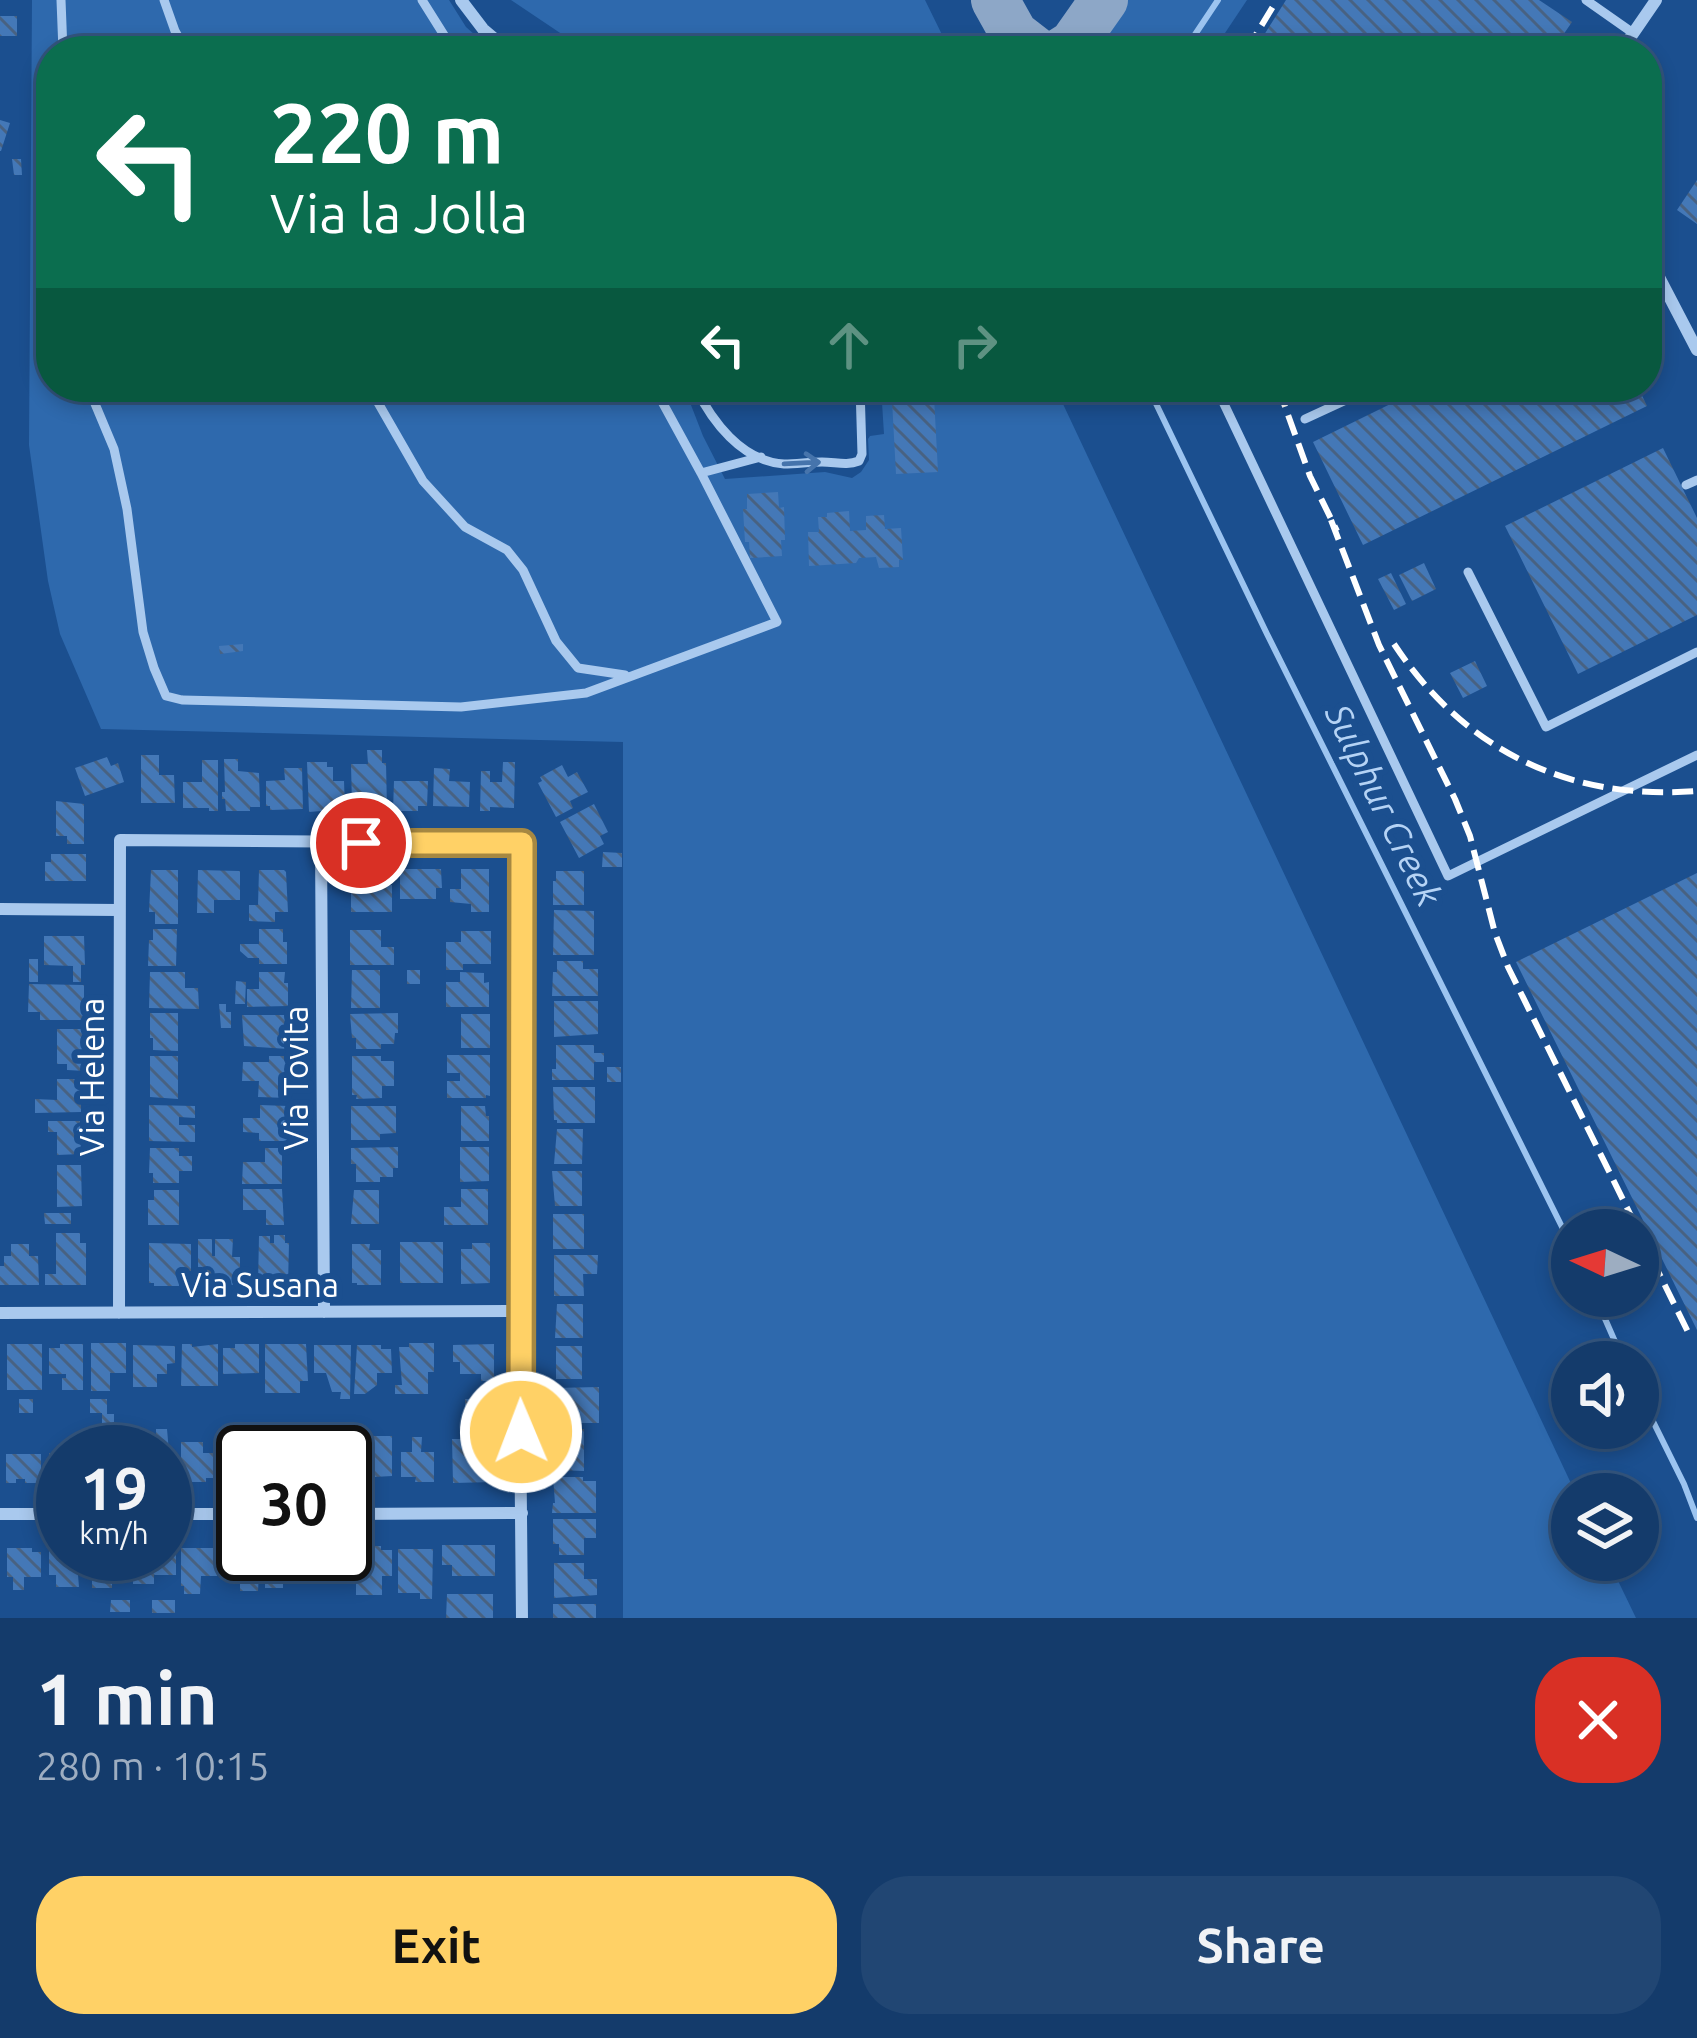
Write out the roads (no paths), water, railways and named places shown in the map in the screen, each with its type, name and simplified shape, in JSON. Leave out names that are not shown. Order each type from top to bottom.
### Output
[{"type":"street","points":[[461,0],[491,36]]},
{"type":"street","points":[[1631,36],[1656,0]]},
{"type":"street","points":[[1662,283],[1697,350]]},
{"type":"street","name":"Via Helena","points":[[119,1313],[120,840],[321,844]]},
{"type":"street","points":[[321,844],[522,843],[522,1618]]},
{"type":"street","name":"Via Tovita","points":[[321,844],[324,1312]]},
{"type":"street","points":[[0,909],[118,910]]},
{"type":"street","name":"Via Susana","points":[[0,1313],[519,1311]]},
{"type":"street","points":[[372,1514],[522,1513]]},
{"type":"street","points":[[0,1514],[36,1514]]},
{"type":"lane","points":[[61,0],[62,36]]},
{"type":"lane","points":[[164,0],[178,36]]},
{"type":"lane","points":[[422,0],[445,36]]},
{"type":"lane","points":[[1586,0],[1633,33]]},
{"type":"lane","points":[[94,402],[114,448],[143,632],[166,695],[182,700],[461,707],[586,693],[777,622],[662,402]]},
{"type":"lane","points":[[377,402],[423,482],[465,526],[507,550],[523,569],[556,640],[578,668],[631,675]]},
{"type":"lane","points":[[703,402],[717,427],[761,457],[781,464],[859,461],[861,402]]},
{"type":"lane","points":[[1223,402],[1448,876],[1697,755]]},
{"type":"lane","points":[[1305,419],[1342,402]]},
{"type":"lane","points":[[701,473],[761,457]]},
{"type":"lane","points":[[1468,572],[1546,727],[1697,652]]},
{"type":"waterway","name":"Sulphur Creek","points":[[1194,36],[1218,0]]},
{"type":"waterway","name":"Sulphur Creek","points":[[1155,402],[1553,1209]]},
{"type":"waterway","name":"Sulphur Creek","points":[[1604,1317],[1615,1341]]},
{"type":"waterway","name":"Sulphur Creek","points":[[1659,1433],[1697,1518]]},
{"type":"railway","points":[[1255,36],[1277,0]]},
{"type":"railway","points":[[1283,402],[1310,476],[1337,531]]},
{"type":"railway","points":[[1331,520],[1379,645],[1470,836],[1508,967],[1628,1209]]},
{"type":"railway","points":[[1394,644],[1453,714],[1524,761],[1606,787],[1697,791]]},
{"type":"railway","points":[[1659,1273],[1691,1338]]}]
